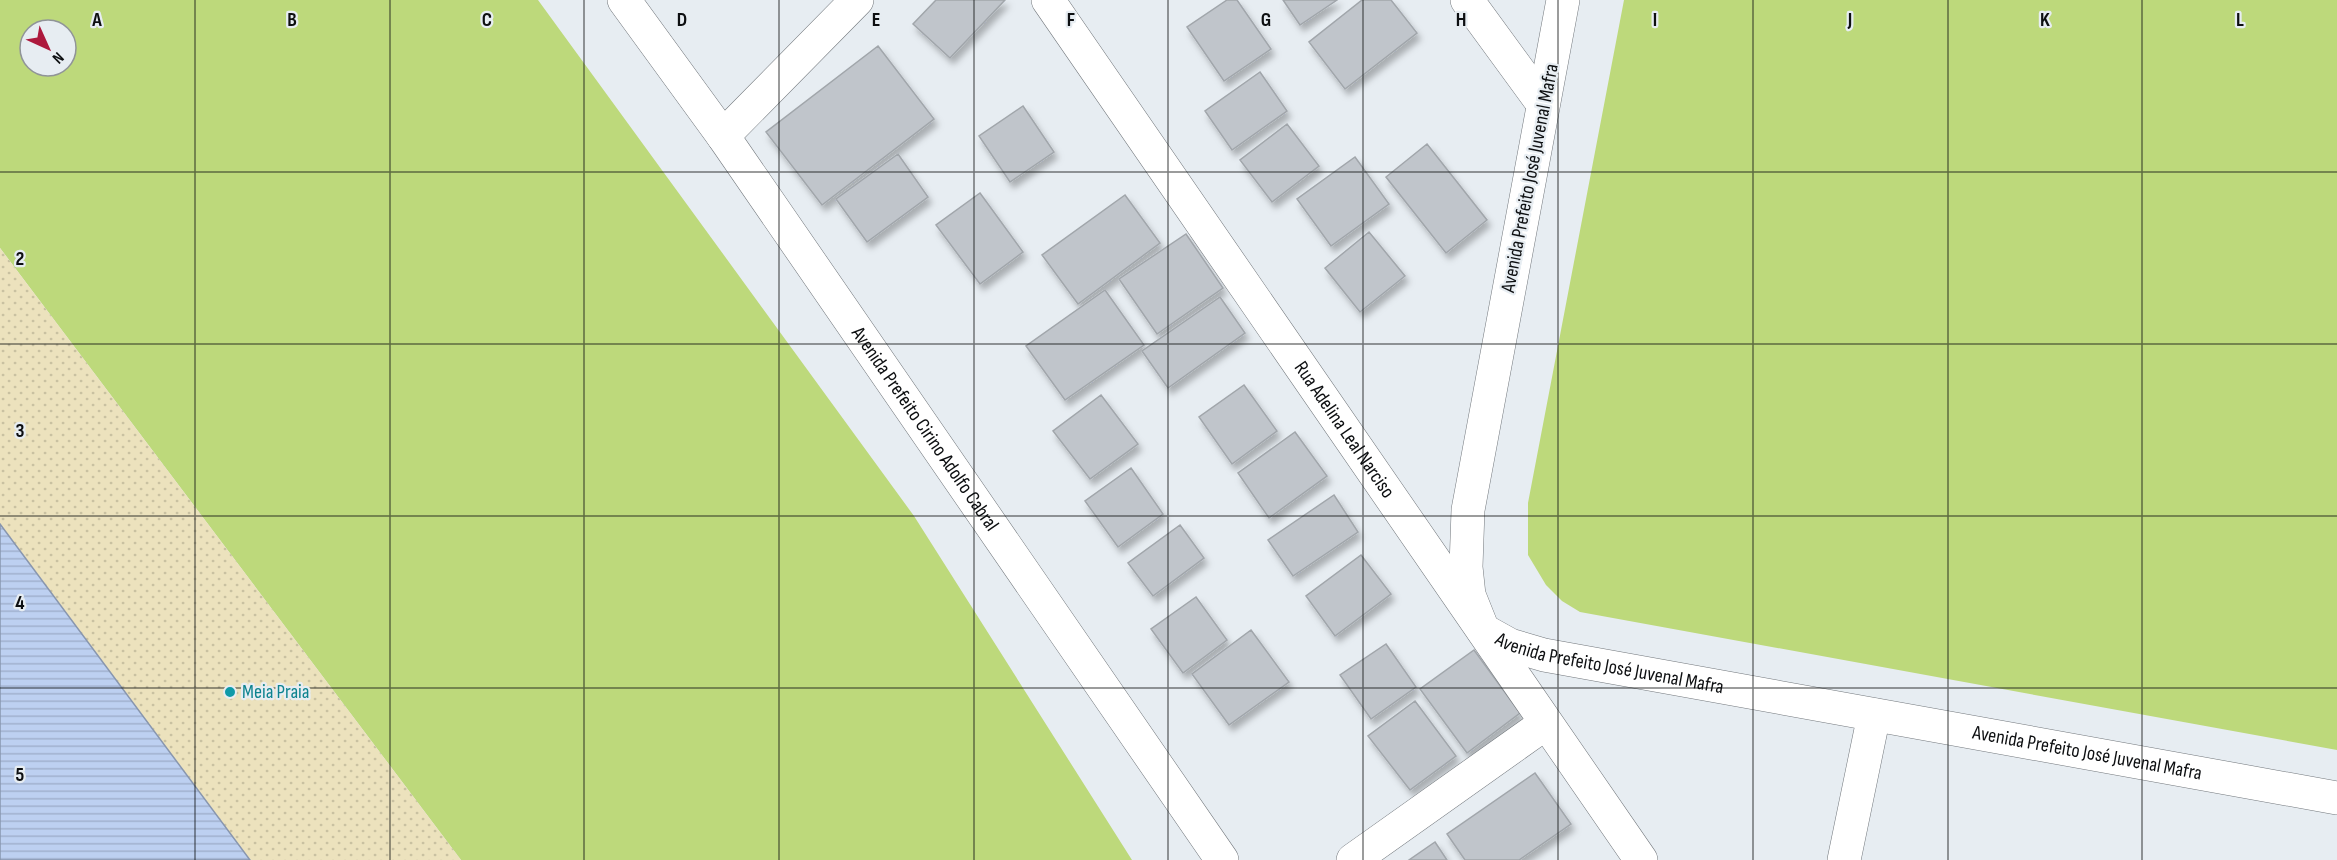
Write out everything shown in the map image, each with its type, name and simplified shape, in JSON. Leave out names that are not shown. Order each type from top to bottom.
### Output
[{"type":"main road","name":"Avenida Prefeito Cirino Adolfo Cabral","points":[[624,0],[723,136],[1222,860]]},
{"type":"main road","points":[[723,136],[857,0]]},
{"type":"main road","name":"Rua Adelina Leal Narciso","points":[[1048,0],[1641,860]]},
{"type":"main road","points":[[1467,0],[1543,104]]},
{"type":"main road","name":"Avenida Prefeito José Juvenal Mafra","points":[[1563,0],[1468,510],[1465,539],[1469,595],[1483,630],[1510,645],[1544,655],[2337,798]]},
{"type":"main road","points":[[1844,860],[1874,715]]},
{"type":"main road","points":[[1353,860],[1546,723]]},
{"type":"green space","points":[[0,0],[538,0],[914,516],[1132,860],[461,860],[0,248]]},
{"type":"green space","points":[[1624,0],[2337,0],[2337,750],[1580,612],[1562,601],[1546,585],[1528,555],[1528,503]]},
{"type":"sand","name":"Meia Praia","points":[[0,248],[461,860],[250,860],[0,524]]},
{"type":"water","points":[[0,524],[250,860],[0,860]]},
{"type":"building","points":[[936,0],[1005,0],[950,58],[913,24]]},
{"type":"building","points":[[1227,0],[1237,0],[1271,49],[1224,81],[1187,27]]},
{"type":"building","points":[[1283,0],[1337,0],[1300,25]]},
{"type":"building","points":[[1362,0],[1391,0],[1417,33],[1345,89],[1309,42]]},
{"type":"building","points":[[878,46],[934,119],[822,205],[766,132]]},
{"type":"building","points":[[1260,72],[1287,111],[1232,150],[1205,111]]},
{"type":"building","points":[[1023,106],[1054,152],[1010,182],[979,136]]},
{"type":"building","points":[[1287,124],[1319,166],[1272,202],[1240,160]]},
{"type":"building","points":[[1427,144],[1487,220],[1446,253],[1386,177]]},
{"type":"building","points":[[898,154],[928,197],[867,242],[836,199]]},
{"type":"building","points":[[1355,157],[1389,204],[1331,246],[1297,199]]},
{"type":"building","points":[[980,193],[1023,252],[980,284],[936,225]]},
{"type":"building","points":[[1125,195],[1160,243],[1078,304],[1042,255]]},
{"type":"building","points":[[1369,232],[1405,276],[1360,312],[1325,268]]},
{"type":"building","points":[[1186,234],[1223,288],[1157,334],[1119,279]]},
{"type":"building","points":[[1105,290],[1144,345],[1065,400],[1026,346]]},
{"type":"building","points":[[1220,297],[1245,333],[1168,388],[1142,351]]},
{"type":"building","points":[[1244,385],[1277,431],[1232,464],[1199,417]]},
{"type":"building","points":[[1101,395],[1138,444],[1090,479],[1053,431]]},
{"type":"building","points":[[1295,432],[1327,476],[1269,518],[1238,473]]},
{"type":"building","points":[[1131,468],[1163,514],[1118,547],[1085,501]]},
{"type":"building","points":[[1334,495],[1358,532],[1293,576],[1268,540]]},
{"type":"building","points":[[1180,525],[1204,558],[1153,596],[1128,563]]},
{"type":"building","points":[[1361,555],[1391,594],[1335,636],[1306,596]]},
{"type":"building","points":[[1196,597],[1227,640],[1183,673],[1151,629]]},
{"type":"building","points":[[1251,630],[1289,682],[1229,725],[1192,674]]},
{"type":"building","points":[[1386,644],[1416,687],[1371,719],[1340,675]]},
{"type":"building","points":[[1474,650],[1520,713],[1467,753],[1420,689]]},
{"type":"building","points":[[1415,701],[1456,756],[1410,790],[1368,736]]},
{"type":"building","points":[[1535,773],[1571,824],[1519,860],[1465,860],[1447,834]]},
{"type":"building","points":[[1435,842],[1447,860],[1409,860]]},
{"type":"place","name":"Meia Praia","points":[[230,692]]}]
